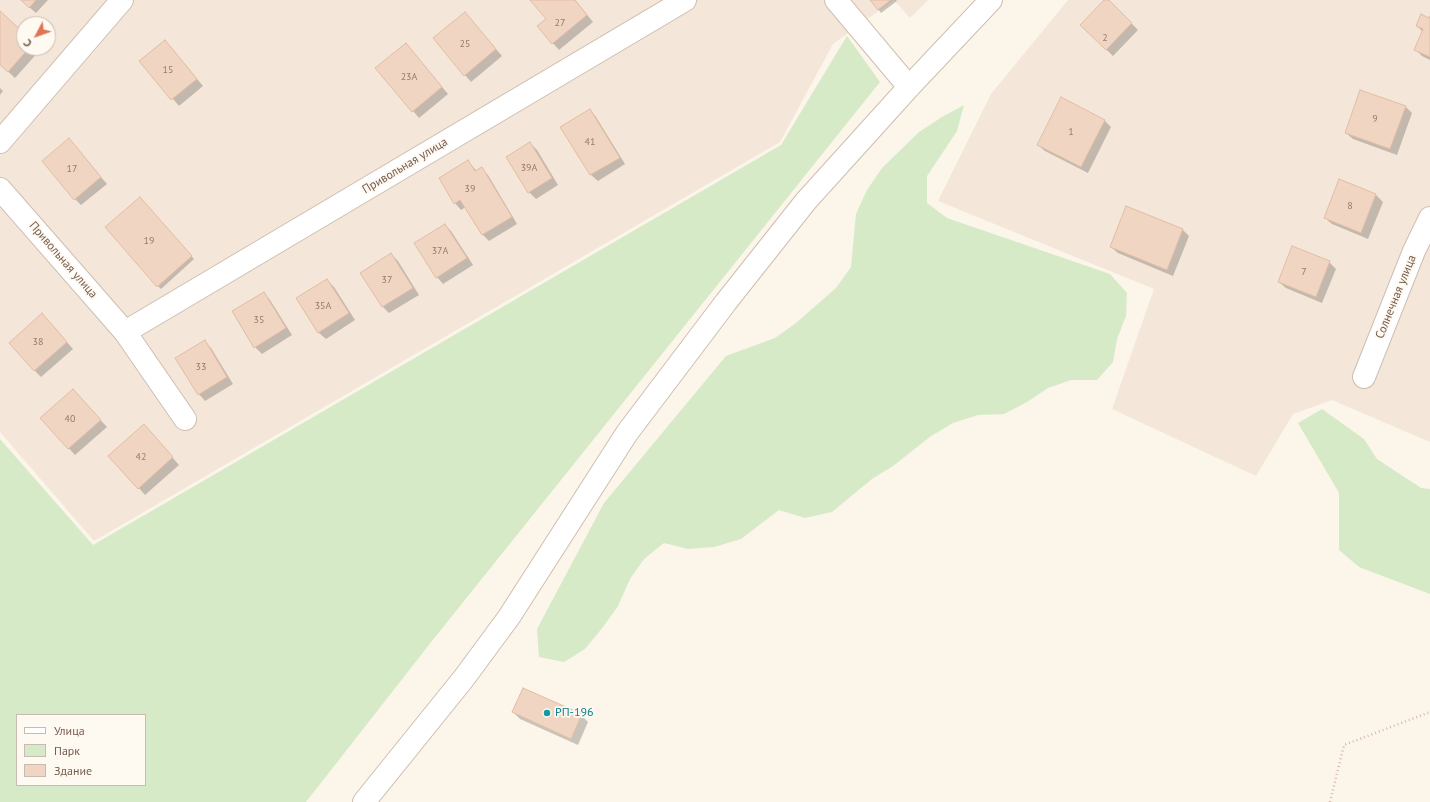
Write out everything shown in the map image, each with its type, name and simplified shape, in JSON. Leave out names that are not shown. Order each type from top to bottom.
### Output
[{"type":"street","points":[[0,142],[122,0]]},
{"type":"street","name":"Привольная улица","points":[[125,332],[685,0]]},
{"type":"street","points":[[836,0],[909,87]]},
{"type":"street","points":[[364,802],[464,678],[509,617],[627,433],[726,302],[806,201],[909,87],[991,0]]},
{"type":"street","name":"Привольная улица","points":[[0,188],[125,332],[185,419]]},
{"type":"street","name":"Солнечная улица","points":[[1364,377],[1414,252],[1430,218]]},
{"type":"path","points":[[1330,802],[1344,745],[1430,712]]},
{"type":"shaded area","points":[[0,0],[894,0],[833,44],[780,142],[94,541],[0,432]]},
{"type":"shaded area","points":[[894,0],[928,0],[910,18]]},
{"type":"shaded area","points":[[1068,0],[1430,0],[1430,442],[1332,400],[1293,414],[1256,476],[1112,409],[1154,289],[938,201],[991,94]]},
{"type":"green space","points":[[847,36],[880,82],[432,641],[306,802],[0,802],[0,439],[93,545],[781,145]]},
{"type":"green space","points":[[964,105],[957,131],[927,176],[927,203],[947,218],[1110,274],[1127,293],[1126,316],[1117,339],[1113,362],[1097,380],[1071,380],[1048,388],[1027,402],[1004,414],[978,415],[953,423],[931,436],[893,466],[872,479],[832,512],[805,518],[779,510],[741,539],[714,547],[688,549],[664,543],[644,559],[630,579],[618,606],[585,649],[564,662],[539,657],[537,629],[604,503],[726,356],[775,338],[796,323],[836,288],[851,267],[856,214],[867,190],[882,168],[919,132]]},
{"type":"green space","points":[[1322,409],[1364,439],[1377,459],[1421,488],[1430,489],[1430,594],[1359,567],[1339,550],[1339,493],[1298,423]]},
{"type":"building","points":[[21,0],[36,0],[29,8]]},
{"type":"building","points":[[530,0],[575,0],[587,15],[552,44],[537,26],[546,19]]},
{"type":"building","points":[[870,0],[891,0],[878,10]]},
{"type":"building","points":[[1104,0],[1109,0],[1132,23],[1106,50],[1080,25]]},
{"type":"building","points":[[0,11],[16,26],[16,56],[22,56],[8,72],[0,65]]},
{"type":"building","points":[[465,12],[496,49],[464,76],[433,38]]},
{"type":"building","points":[[1421,14],[1429,18],[1430,16],[1430,57],[1414,50],[1423,29],[1416,26]]},
{"type":"building","points":[[165,40],[197,79],[171,100],[139,61]]},
{"type":"building","points":[[406,43],[442,87],[412,112],[375,68]]},
{"type":"building","points":[[1360,90],[1406,106],[1390,149],[1345,133]]},
{"type":"building","points":[[1061,97],[1105,120],[1081,167],[1037,145]]},
{"type":"building","points":[[590,109],[620,158],[590,175],[560,127]]},
{"type":"building","points":[[69,138],[101,177],[74,200],[42,161]]},
{"type":"building","points":[[530,142],[552,178],[528,193],[506,157]]},
{"type":"building","points":[[468,160],[475,171],[482,167],[512,217],[482,235],[460,200],[454,204],[439,178]]},
{"type":"building","points":[[1339,179],[1376,194],[1361,233],[1324,218]]},
{"type":"building","points":[[140,197],[192,256],[157,287],[105,227]]},
{"type":"building","points":[[1126,206],[1183,229],[1167,270],[1110,247]]},
{"type":"building","points":[[445,224],[467,258],[436,278],[414,243]]},
{"type":"building","points":[[1292,246],[1330,261],[1316,297],[1278,282]]},
{"type":"building","points":[[391,253],[413,288],[382,307],[360,273]]},
{"type":"building","points":[[327,279],[349,313],[318,333],[296,298]]},
{"type":"building","points":[[264,292],[286,328],[254,348],[232,311]]},
{"type":"building","points":[[42,313],[67,342],[34,371],[9,343]]},
{"type":"building","points":[[205,340],[227,377],[198,395],[175,358]]},
{"type":"building","points":[[73,389],[101,420],[68,449],[40,418]]},
{"type":"building","points":[[144,424],[173,457],[138,489],[108,456]]},
{"type":"building","name":"РП-196","points":[[523,688],[582,714],[571,739],[512,712]]},
{"type":"place","name":"РП-196","points":[[547,713]]}]
